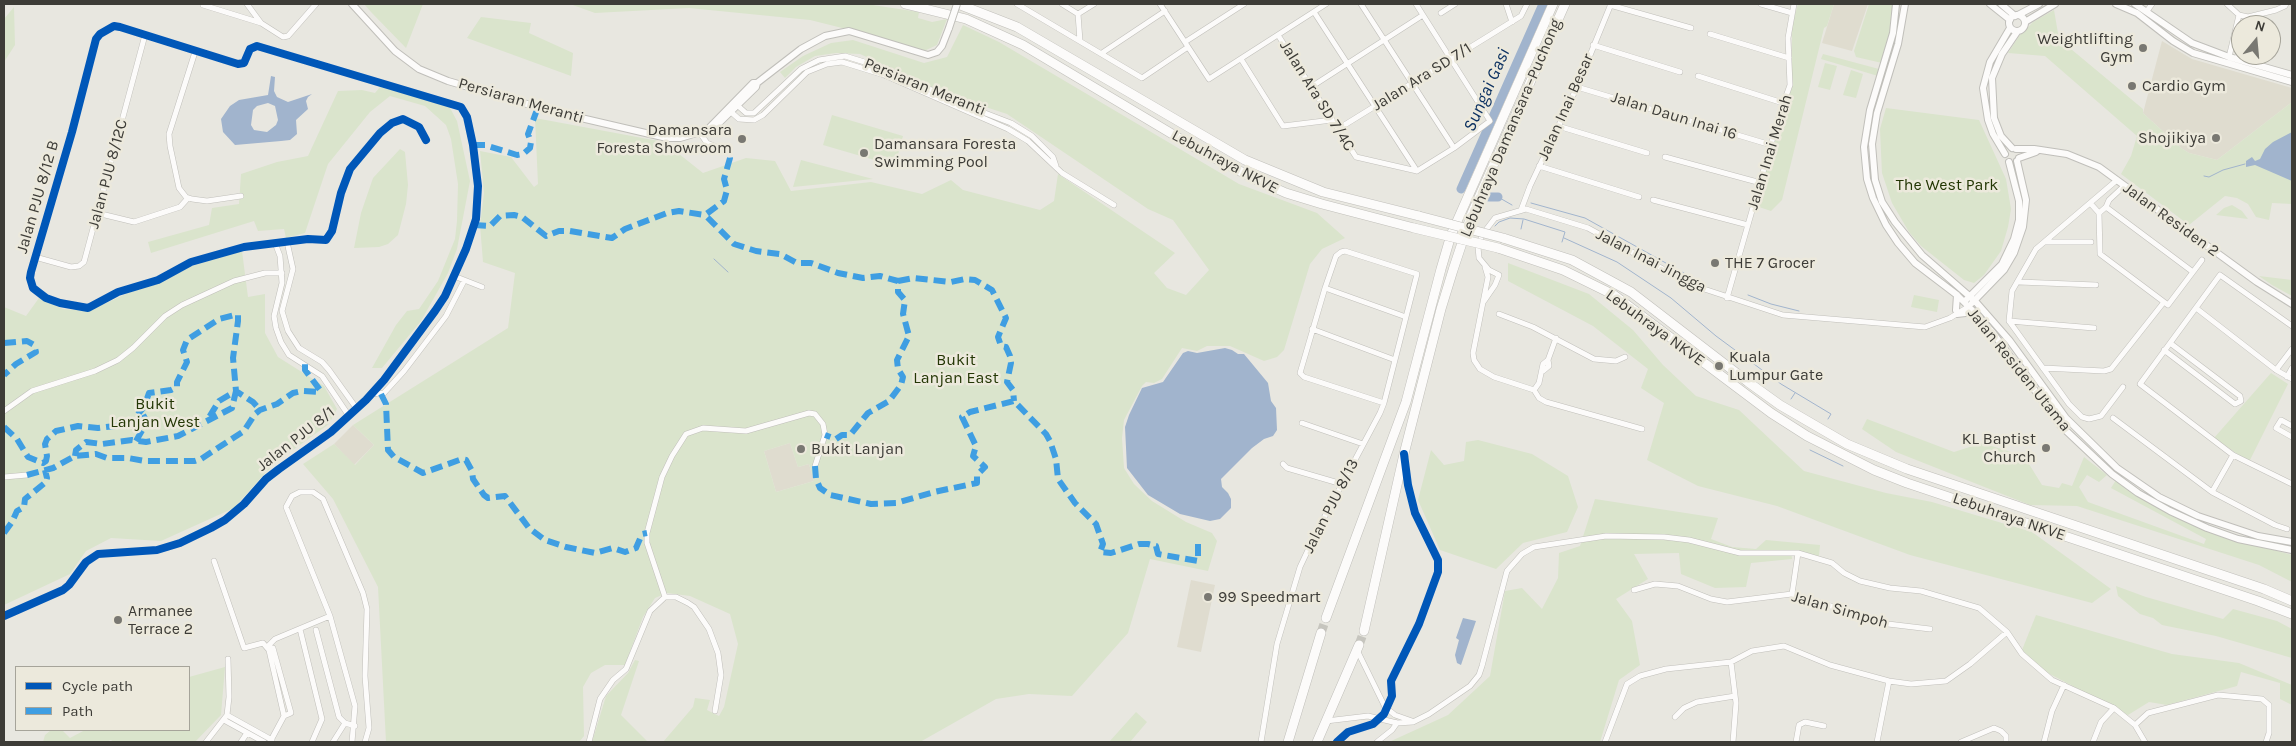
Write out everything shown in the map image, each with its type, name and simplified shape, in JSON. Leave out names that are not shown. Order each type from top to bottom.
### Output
[{"type":"highway","name":"Lebuhraya NKVE","points":[[905,4],[966,19],[1023,45],[1199,150],[1259,182],[1286,193],[1414,228],[1498,248],[1563,270],[1614,296],[1771,414],[1807,436],[1874,470],[1907,483],[2292,614]]},
{"type":"highway","name":"Lebuhraya NKVE","points":[[958,4],[1017,27],[1245,160],[1323,192],[1503,238],[1572,260],[1631,292],[1764,394],[1854,448],[1907,469],[2254,586],[2292,601]]},
{"type":"highway","name":"Lebuhraya Damansara–Puchong","points":[[1326,618],[1406,402],[1451,236],[1553,4]]},
{"type":"highway","name":"Lebuhraya Damansara–Puchong","points":[[1364,631],[1404,454],[1450,278],[1472,213],[1565,4]]},
{"type":"highway","points":[[1288,742],[1321,633]]},
{"type":"highway","points":[[1317,742],[1358,648]]},
{"type":"street","points":[[247,4],[261,23],[278,36],[286,37],[316,4]]},
{"type":"street","name":"Persiaran Meranti","points":[[352,4],[395,51],[407,61],[448,81],[551,112],[636,132],[667,138],[680,138],[700,133],[713,124],[753,83],[757,83]]},
{"type":"street","name":"Persiaran Meranti","points":[[713,124],[719,123],[757,83],[801,48],[825,36],[849,31],[928,55],[940,49],[958,4]]},
{"type":"street","points":[[1017,4],[1102,52],[1142,78],[1186,44],[1244,4]]},
{"type":"street","points":[[1062,4],[1078,14]]},
{"type":"street","points":[[1078,14],[1094,4]]},
{"type":"street","points":[[1161,4],[1209,80],[1326,4]]},
{"type":"street","points":[[1361,4],[1454,148]]},
{"type":"street","points":[[1314,12],[1417,171],[1454,148],[1490,121],[1416,4]]},
{"type":"street","points":[[1441,12],[1455,4]]},
{"type":"street","points":[[1506,4],[1512,22]]},
{"type":"street","name":"Jalan Ara SD 7/1","points":[[1338,129],[1512,22],[1521,16],[1527,4]]},
{"type":"street","points":[[1610,4],[1691,28]]},
{"type":"street","name":"Jalan Inai Besar","points":[[1521,210],[1539,166],[1577,87],[1610,4]]},
{"type":"street","points":[[1761,4],[1792,13]]},
{"type":"street","name":"Jalan Inai Merah","points":[[1728,298],[1783,103],[1790,85],[1789,28],[1794,4]]},
{"type":"street","name":"Jalan Residen Utama","points":[[1896,4],[1893,33],[1866,128],[1864,147],[1879,213],[1898,243],[1915,263],[1957,295],[1993,332],[2060,425],[2089,454],[2138,493],[2170,511],[2222,534],[2270,547],[2292,550]]},
{"type":"street","name":"Jalan Residen Utama","points":[[1905,4],[1898,44],[1873,129],[1871,178],[1882,202],[1905,236],[1930,263],[1973,298],[2014,346],[2066,418],[2093,447],[2129,477],[2159,497],[2216,523],[2258,536],[2292,542]]},
{"type":"street","points":[[1990,4],[2014,17],[2023,18],[2025,22]]},
{"type":"street","points":[[2002,4],[2014,17]]},
{"type":"street","points":[[1973,298],[1977,289],[2002,264],[2016,232],[2019,201],[2009,162],[1993,134],[1988,120],[1983,88],[1990,62],[2010,28],[2014,17],[2039,4]]},
{"type":"street","points":[[1966,305],[1973,298],[1987,290],[2010,262],[2023,227],[2026,200],[2018,160],[2019,153],[2001,136],[1994,118],[1992,78],[2002,54],[2018,32],[2022,30],[2025,22],[2055,4]]},
{"type":"street","points":[[2116,4],[2137,13],[2173,41],[2193,53],[2292,82]]},
{"type":"street","points":[[2135,4],[2144,7],[2186,40],[2230,57]]},
{"type":"street","points":[[2144,7],[2152,4]]},
{"type":"street","points":[[2227,4],[2238,15]]},
{"type":"street","points":[[2258,15],[2276,10],[2286,4]]},
{"type":"street","points":[[204,5],[261,23]]},
{"type":"street","points":[[1102,52],[1164,11]]},
{"type":"street","points":[[1078,14],[1080,41]]},
{"type":"street","points":[[1311,87],[1422,15]]},
{"type":"street","name":"Jalan PJU 8/12 B","points":[[426,140],[419,127],[403,119],[392,123],[364,150],[350,169],[329,236],[322,241],[308,239],[244,247],[191,262],[164,277],[118,292],[88,308],[60,303],[39,294],[33,288],[30,278],[72,132],[96,39],[105,29],[114,26],[195,52],[241,64],[245,61],[252,47],[257,46],[454,104],[464,110],[473,145],[478,186],[478,206],[472,234],[454,276]]},
{"type":"street","points":[[2010,28],[2018,32]]},
{"type":"street","points":[[1710,34],[1789,58]]},
{"type":"street","name":"Jalan PJU 8/12C","points":[[35,257],[71,267],[82,264],[85,260],[145,35]]},
{"type":"street","name":"Jalan Ara SD 7/4C","points":[[1278,35],[1356,157],[1417,171]]},
{"type":"street","points":[[1593,45],[1680,72]]},
{"type":"street","points":[[195,52],[171,127],[169,140],[180,188],[188,198],[207,200],[241,196]]},
{"type":"street","name":"Persiaran Meranti","points":[[733,108],[746,113],[754,113],[801,69],[819,60],[839,56],[851,58],[887,69],[1022,129],[1053,157],[1056,166],[1062,173],[1114,204]]},
{"type":"street","points":[[1241,59],[1283,126],[1332,120]]},
{"type":"street","name":"Persiaran Meranti","points":[[733,108],[743,120],[751,121],[759,118],[807,72],[834,62],[842,62],[884,75],[1008,129],[1028,141],[1048,162],[1056,166]]},
{"type":"street","points":[[2258,65],[2292,75]]},
{"type":"street","points":[[1698,76],[1783,103]]},
{"type":"street","name":"Jalan Daun Inai 16","points":[[1577,87],[1771,145]]},
{"type":"street","points":[[929,95],[932,89]]},
{"type":"street","points":[[721,114],[733,108],[740,95]]},
{"type":"street","points":[[1558,126],[1647,152]]},
{"type":"street","points":[[700,133],[707,143],[720,148]]},
{"type":"street","points":[[2005,154],[2014,149]]},
{"type":"street","name":"Jalan Residen 2","points":[[2014,149],[2044,150],[2067,154],[2104,170],[2257,282],[2292,304]]},
{"type":"street","name":"Jalan Residen 2","points":[[2009,162],[2018,160],[2029,153],[2044,150]]},
{"type":"street","points":[[1665,157],[1761,183]]},
{"type":"street","points":[[1539,166],[1639,197]]},
{"type":"street","points":[[2117,180],[2036,249],[2010,296],[2009,322],[2079,415],[2087,419],[2102,415],[2123,386]]},
{"type":"street","points":[[2099,213],[2106,207],[2108,201],[2124,186]]},
{"type":"street","points":[[97,213],[134,222],[180,207],[188,198]]},
{"type":"street","points":[[1653,200],[1748,225]]},
{"type":"street","points":[[2091,204],[2099,213],[2100,254],[2168,305],[2202,260]]},
{"type":"street","points":[[2106,207],[2193,272]]},
{"type":"street","name":"Jalan Inai Jingga","points":[[1488,277],[1485,266],[1479,258],[1478,247],[1487,226],[1495,218],[1521,210],[1531,210],[1588,228],[1692,285],[1783,315],[1925,327],[1950,318],[1966,305]]},
{"type":"street","points":[[287,242],[293,269],[291,285],[282,311],[284,320],[293,340],[299,348],[322,362],[357,409]]},
{"type":"street","points":[[2045,242],[2091,242]]},
{"type":"street","points":[[275,244],[280,256],[282,283],[274,316],[276,328],[285,350],[296,360],[322,376],[349,416]]},
{"type":"street","name":"Jalan PJU 8/13","points":[[1261,742],[1277,644],[1300,567],[1384,403],[1417,274],[1345,252],[1338,254],[1325,288]]},
{"type":"street","points":[[1484,301],[1499,275],[1485,266]]},
{"type":"street","points":[[4,411],[32,391],[95,371],[118,360],[165,316],[188,302],[234,281],[265,273],[282,272]]},
{"type":"street","points":[[2292,326],[2220,275],[2140,384],[2233,454],[2292,484]]},
{"type":"street","points":[[464,281],[446,316],[408,366],[384,393],[377,394],[374,392],[435,311],[454,276],[482,288]]},
{"type":"street","points":[[1497,280],[1488,277],[1474,345],[1474,360],[1477,365],[1486,374],[1534,390],[1539,398],[1546,402],[1642,429]]},
{"type":"street","points":[[2019,282],[2096,285]]},
{"type":"street","points":[[282,283],[291,285]]},
{"type":"street","points":[[1959,286],[1977,289]]},
{"type":"street","points":[[1384,403],[1300,373],[1325,288],[1406,317]]},
{"type":"street","points":[[1986,313],[1983,302],[1987,290]]},
{"type":"street","points":[[1957,295],[1956,312],[1975,313]]},
{"type":"street","points":[[2043,368],[2104,371],[2111,369],[2164,302]]},
{"type":"street","points":[[2196,308],[2276,370],[2290,378],[2292,368]]},
{"type":"street","points":[[1499,314],[1533,327],[1594,359],[1616,362],[1625,357]]},
{"type":"street","points":[[2009,322],[2094,328]]},
{"type":"street","points":[[1312,329],[1395,360]]},
{"type":"street","points":[[1534,390],[1539,383],[1543,364],[1548,360],[1556,338]]},
{"type":"street","points":[[2164,350],[2235,404],[2241,401],[2240,396],[2170,343]]},
{"type":"street","points":[[2276,370],[2292,349]]},
{"type":"street","points":[[2038,395],[2045,391]]},
{"type":"street","name":"Jalan PJU 8/1","points":[[4,616],[62,590],[69,585],[86,562],[98,554],[157,550],[180,543],[225,520],[244,504],[266,480],[331,432],[374,392]]},
{"type":"street","points":[[665,597],[647,543],[647,533],[662,477],[672,456],[686,434],[703,428],[746,431],[815,414],[823,424],[825,435],[814,466]]},
{"type":"street","points":[[2113,418],[2212,492],[2275,525],[2287,529]]},
{"type":"street","points":[[2292,426],[2281,420],[2276,428],[2292,437]]},
{"type":"street","points":[[1302,423],[1363,444]]},
{"type":"street","points":[[2212,492],[2233,454]]},
{"type":"street","points":[[1283,464],[1287,468],[1342,484]]},
{"type":"street","points":[[4,477],[27,475]]},
{"type":"street","points":[[352,742],[355,726],[355,706],[330,616],[286,507],[292,496],[300,492],[313,492],[323,499],[363,593],[367,609],[365,676],[368,728],[366,742]]},
{"type":"street","points":[[1326,721],[1368,716],[1397,723],[1413,722],[1429,714],[1475,681],[1488,648],[1496,607],[1507,571],[1522,554],[1534,547],[1606,536],[1664,537],[1689,540],[1740,553],[1798,553],[1832,562],[1844,573],[1860,581],[1890,588],[1921,591],[1979,608],[2007,632],[2022,654],[2052,680],[2114,708],[2134,725],[2145,742]]},
{"type":"street","points":[[1792,594],[1798,553]]},
{"type":"street","points":[[214,561],[244,648],[263,643],[271,648]]},
{"type":"street","name":"Jalan Simpoh","points":[[1634,590],[1655,584],[1678,586],[1711,599],[1726,602],[1792,594],[1888,624],[1930,629]]},
{"type":"street","points":[[589,742],[600,699],[613,680],[626,669],[650,611],[665,597],[676,597],[694,607],[709,629],[718,652],[721,675],[715,711]]},
{"type":"street","points":[[225,717],[271,741],[284,716],[291,713],[271,648],[271,641],[330,616]]},
{"type":"street","points":[[300,629],[322,719],[312,742]]},
{"type":"street","points":[[316,630],[339,717],[345,723],[355,726]]},
{"type":"street","points":[[1605,742],[1627,684],[1640,676],[1666,670],[1731,662],[1752,651],[1784,646],[1830,665],[1889,682],[1911,684],[1946,681],[1970,664],[2007,632]]},
{"type":"street","points":[[1358,648],[1385,707],[1395,715],[1413,722]]},
{"type":"street","points":[[206,742],[225,717],[229,697],[228,659]]},
{"type":"street","points":[[1731,662],[1735,696],[1733,742]]},
{"type":"street","points":[[1877,742],[1889,682]]},
{"type":"street","points":[[2044,742],[2052,711],[2064,685]]},
{"type":"street","points":[[2134,725],[2148,713],[2218,695],[2262,700],[2269,705],[2269,733],[2266,742]]},
{"type":"street","points":[[1675,717],[1684,708],[1697,702],[1735,696]]},
{"type":"street","points":[[2093,742],[2101,722],[2114,708]]},
{"type":"street","points":[[225,717],[247,733],[264,742]]},
{"type":"street","points":[[1796,742],[1799,725],[1805,722],[1824,726]]},
{"type":"street","points":[[333,742],[345,723]]},
{"type":"street","points":[[1377,742],[1392,730],[1397,723]]},
{"type":"street","points":[[1961,742],[1994,728],[2006,736],[2006,742]]},
{"type":"street","points":[[241,742],[247,733]]},
{"type":"shaded area","points":[[1834,4],[1868,4],[1852,51],[1822,43]]},
{"type":"shaded area","points":[[2162,41],[2192,59],[2292,88],[2292,102],[2217,160],[2189,153],[2143,113]]},
{"type":"shaded area","points":[[353,425],[374,445],[354,465],[334,444]]},
{"type":"shaded area","points":[[790,443],[798,467],[809,464],[814,481],[776,492],[764,451]]},
{"type":"shaded area","points":[[1191,580],[1215,585],[1201,652],[1177,647]]},
{"type":"green space","points":[[364,4],[423,4],[406,48],[371,12]]},
{"type":"green space","points":[[570,4],[866,4],[919,12],[918,18],[932,22],[947,19],[937,45],[924,51],[810,20],[689,8],[595,13]]},
{"type":"green space","points":[[1798,4],[1834,4],[1827,26],[1824,28],[1782,200],[1771,211],[1756,206],[1783,107],[1792,88],[1792,24]]},
{"type":"green space","points":[[1869,4],[1893,4],[1891,30],[1882,63],[1856,57],[1854,51]]},
{"type":"green space","points":[[14,7],[15,45],[4,62],[4,19]]},
{"type":"green space","points":[[2054,10],[2059,39],[2143,109],[2143,113],[2189,153],[2217,160],[2292,102],[2292,204],[2272,203],[2269,220],[2256,217],[2248,204],[2237,198],[2225,196],[2189,225],[2121,174],[2131,156],[2137,136],[2045,56],[2008,53],[2019,36],[2033,22]]},
{"type":"green space","points":[[481,17],[531,23],[529,33],[573,53],[571,76],[467,38]]},
{"type":"green space","name":"Bukit Lanjan East","points":[[963,25],[999,42],[1239,184],[1317,213],[1345,238],[1322,249],[1310,264],[1284,350],[1277,357],[1264,361],[1230,346],[1207,346],[1197,351],[1182,348],[1162,379],[1154,383],[1146,382],[1142,386],[1124,420],[1122,438],[1124,468],[1134,484],[1152,501],[1186,522],[1212,533],[1217,541],[1208,571],[1150,559],[1128,633],[1072,696],[1029,694],[996,699],[920,742],[663,742],[693,707],[695,698],[710,700],[707,710],[719,716],[724,707],[738,644],[730,614],[690,596],[667,593],[655,598],[643,617],[625,665],[605,665],[591,673],[583,687],[584,736],[579,742],[386,742],[378,587],[333,499],[303,464],[334,444],[355,465],[374,445],[353,425],[508,328],[515,273],[483,262],[480,225],[484,193],[480,151],[511,157],[534,187],[538,184],[535,118],[664,142],[703,173],[746,158],[775,161],[791,191],[871,182],[922,194],[951,180],[963,190],[1040,210],[1054,201],[1058,174],[1175,253],[1154,273],[1167,288],[1186,295],[1209,270],[1173,220],[1148,209],[1007,114],[949,95],[860,54],[836,53],[815,56],[796,67],[785,78],[780,72],[803,56],[831,43],[853,40],[924,63],[947,57]],"holes":[[[790,443],[798,467],[809,464],[814,481],[776,492],[764,451]]]},
{"type":"green space","points":[[1823,54],[1879,69],[1881,64],[1878,76],[1821,59]]},
{"type":"green space","points":[[1825,63],[1837,66],[1830,90],[1818,87]]},
{"type":"green space","points":[[1851,70],[1863,74],[1856,98],[1843,95]]},
{"type":"green space","points":[[380,87],[449,106],[457,121],[470,181],[457,249],[448,273],[421,321],[382,368],[372,368],[396,325],[407,311],[419,309],[438,281],[455,239],[458,184],[451,139],[446,125],[425,106],[390,96],[370,112],[328,164],[305,233],[286,238],[284,229],[258,231],[254,221],[151,253],[148,242],[209,225],[212,208],[239,204],[241,174],[277,162],[308,156],[338,91],[362,90],[375,93]]},
{"type":"green space","name":"The West Park","points":[[1886,108],[1979,120],[2006,179],[2011,209],[2001,251],[1984,275],[1974,283],[1964,280],[1921,246],[1909,232],[1892,203],[1882,173],[1880,129]]},
{"type":"green space","points":[[832,115],[903,136],[895,166],[823,145]]},
{"type":"green space","points":[[400,149],[405,152],[408,185],[406,204],[398,235],[388,244],[379,247],[354,248],[361,213],[373,178]]},
{"type":"green space","points":[[801,160],[873,179],[793,187]]},
{"type":"green space","points":[[2232,205],[2242,211],[2248,219],[2216,215],[2224,208]]},
{"type":"green space","name":"Bukit Lanjan West","points":[[242,251],[248,297],[265,294],[265,333],[278,357],[324,386],[337,409],[329,424],[267,471],[234,508],[161,541],[111,538],[86,551],[70,574],[4,605],[4,307],[26,316],[39,298],[63,309],[89,311],[128,293],[157,284],[192,266]]},
{"type":"green space","points":[[1508,263],[1589,294],[1633,330],[1663,365],[1696,396],[1739,410],[1804,471],[1886,493],[1932,502],[2032,532],[2111,589],[2092,603],[1910,555],[1777,506],[1698,486],[1647,460],[1664,403],[1641,388],[1648,369],[1593,326],[1508,281]]},
{"type":"green space","points":[[2259,276],[2292,280],[2292,296],[2272,285]]},
{"type":"green space","points":[[1914,295],[1939,300],[1937,312],[1911,307]]},
{"type":"green space","points":[[2271,373],[2288,384],[2249,462],[2214,438]]},
{"type":"green space","points":[[1867,419],[1954,452],[1982,443],[2024,456],[2042,485],[2059,488],[2062,483],[2072,486],[2084,457],[2107,475],[2099,482],[2087,475],[2079,487],[2088,502],[2204,544],[2206,539],[2111,488],[2116,480],[2208,532],[2292,555],[2292,582],[2259,565],[2077,506],[2030,505],[1896,452],[1862,429]]},
{"type":"green space","points":[[1478,440],[1532,454],[1568,476],[1578,507],[1567,532],[1523,543],[1496,569],[1440,550],[1418,500],[1431,450],[1444,465],[1464,461],[1466,442]]},
{"type":"green space","points":[[1595,499],[1718,518],[1711,539],[1732,547],[1756,549],[1766,540],[1820,545],[1819,556],[1791,550],[1792,559],[1751,563],[1746,587],[1715,588],[1681,574],[1679,553],[1634,554],[1648,579],[1616,599],[1632,621],[1640,665],[1619,680],[1600,742],[1389,742],[1448,715],[1490,676],[1505,591],[1522,588],[1542,609],[1558,578],[1559,553],[1580,546]]},
{"type":"green space","points":[[2116,586],[2146,597],[2223,619],[2233,609],[2277,621],[2292,629],[2292,658],[2216,636],[2162,625],[2153,618],[2140,614],[2118,596]]},
{"type":"green space","points":[[2036,615],[2172,654],[2239,663],[2292,685],[2292,705],[2280,699],[2280,683],[2241,672],[2237,686],[2167,705],[2149,702],[2128,715],[2044,671],[2022,650]]},
{"type":"green space","points":[[635,660],[639,661],[621,715],[648,742],[592,742],[606,696],[628,673]]},
{"type":"green space","points":[[225,667],[221,715],[195,742],[113,742],[111,740],[106,742],[43,742],[45,735],[50,731],[63,731],[70,738],[83,731],[190,731],[190,677]]},
{"type":"green space","points":[[1136,712],[1147,722],[1130,742],[1109,742]]},
{"type":"water","points":[[271,76],[275,77],[274,91],[277,97],[288,102],[312,94],[306,101],[308,109],[296,120],[297,134],[290,140],[235,145],[223,132],[221,119],[230,106],[239,100],[268,95]],"holes":[[[268,103],[275,106],[278,120],[276,125],[267,132],[254,130],[251,125],[253,110],[257,106]]]},
{"type":"water","points":[[2292,132],[2292,181],[2255,165],[2246,167],[2246,161],[2252,157],[2255,161],[2260,159],[2265,149],[2273,142]]},
{"type":"water","points":[[1225,348],[1238,354],[1244,354],[1268,383],[1271,401],[1276,408],[1277,430],[1273,436],[1264,439],[1252,448],[1221,479],[1222,487],[1231,499],[1231,508],[1220,519],[1210,521],[1180,514],[1148,495],[1127,468],[1125,427],[1142,388],[1163,382],[1183,353],[1188,351],[1197,353]]},
{"type":"water","points":[[1463,618],[1476,621],[1461,665],[1457,663],[1455,655],[1459,640],[1456,638]]},
{"type":"waterway","name":"Sungai Gasi","points":[[1461,189],[1543,4]]},
{"type":"waterway","points":[[2204,176],[2209,177],[2223,170],[2245,164]]},
{"type":"waterway","name":"Sungai Gasi","points":[[1489,197],[1498,197]]},
{"type":"waterway","name":"Sungai Gasi","points":[[1498,197],[1512,205]]},
{"type":"waterway","name":"Sungai Gasi","points":[[1531,203],[1585,218],[1691,277]]},
{"type":"waterway","points":[[1495,226],[1499,222],[1510,218],[1524,219],[1565,232],[1562,242]]},
{"type":"waterway","points":[[1521,229],[1523,220]]},
{"type":"waterway","points":[[1564,238],[1617,262],[1671,298],[1716,336],[1781,384],[1831,414],[1828,419]]},
{"type":"waterway","points":[[714,259],[728,272]]},
{"type":"waterway","name":"Sungai Gasi","points":[[1748,295],[1771,304],[1799,311]]},
{"type":"waterway","points":[[1791,399],[1795,393]]},
{"type":"waterway","points":[[1810,450],[1843,466]]},
{"type":"tunnel","points":[[1321,633],[1326,618]]},
{"type":"tunnel","points":[[1359,645],[1364,631]]},
{"type":"marked path","points":[[473,145],[485,145],[517,155],[523,154],[530,148],[531,142],[528,134],[538,107]]},
{"type":"marked path","points":[[719,148],[729,150],[730,158],[724,179],[727,190],[724,201],[705,215],[734,244],[756,251],[780,254],[797,263],[811,263],[838,273],[863,278],[880,276],[898,281],[898,292],[905,300],[903,314],[909,336],[897,360],[898,369],[903,377],[901,385],[889,401],[868,413],[850,435],[842,435],[836,439],[825,435]]},
{"type":"marked path","points":[[474,225],[490,226],[500,216],[514,215],[522,217],[546,236],[559,231],[570,231],[612,238],[625,229],[667,213],[679,211],[705,215]]},
{"type":"marked path","points":[[898,281],[914,278],[951,282],[965,279],[975,280],[992,290],[1006,318],[998,337],[1001,346],[1006,347],[1010,356],[1011,363],[1007,382],[1013,390],[1014,401]]},
{"type":"marked path","points":[[4,427],[17,439],[28,457],[43,463],[46,461],[47,456],[45,444],[47,439],[56,431],[78,426],[98,428],[124,425],[131,422],[144,407],[149,393],[171,390],[177,387],[177,382],[187,362],[183,350],[187,340],[219,319],[235,315],[238,315],[233,358],[236,391],[253,402],[260,410]]},
{"type":"marked path","points":[[4,343],[27,341],[34,345],[36,352],[16,364],[4,375]]},
{"type":"marked path","points":[[27,475],[53,468],[75,456],[96,454],[107,458],[128,458],[145,461],[195,461],[201,459],[244,431],[255,414],[260,410],[277,404],[293,393],[302,391],[319,392],[320,390],[305,370],[305,364]]},
{"type":"marked path","points":[[75,456],[76,450],[86,442],[102,444],[132,440],[146,442],[178,436],[232,408],[236,391],[219,401],[208,419]]},
{"type":"marked path","points":[[381,394],[386,404],[388,450],[394,457],[423,473],[462,459],[466,460],[472,471],[473,479],[484,495],[488,498],[505,496],[529,528],[545,540],[595,553],[613,548],[625,552],[636,548],[642,534],[647,533]]},
{"type":"marked path","points":[[815,466],[816,479],[820,488],[830,495],[871,504],[896,503],[934,492],[977,483],[977,475],[985,467],[973,456],[976,446],[962,417],[970,412],[1014,401],[1046,434],[1050,441],[1056,459],[1058,479],[1075,503],[1096,524],[1103,544],[1100,552],[1111,553],[1139,544],[1148,544],[1156,546],[1158,554],[1198,561],[1198,539]]},
{"type":"marked path","points":[[136,441],[147,422],[141,411]]},
{"type":"marked path","points":[[4,533],[17,511],[24,507],[25,499],[46,482],[45,470]]},
{"type":"cycle path","points":[[4,616],[63,590],[86,562],[98,554],[157,550],[180,543],[211,528],[225,520],[244,504],[266,479],[331,432],[366,400],[384,380],[435,311],[445,296],[466,249],[476,219],[478,186],[473,145],[467,117],[461,107],[257,46],[250,49],[244,63],[238,64],[120,27],[114,26],[100,34],[96,39],[72,132],[30,278],[33,288],[46,298],[60,303],[88,308],[118,292],[158,280],[191,262],[244,247],[308,239],[326,240],[332,231],[341,193],[350,169],[380,133],[392,123],[403,119],[419,127],[426,140]]},
{"type":"cycle path","points":[[1337,742],[1348,732],[1373,724],[1384,714],[1392,696],[1391,681],[1419,624],[1438,572],[1438,560],[1415,513],[1408,485],[1404,454]]},
{"type":"place","name":"Weightlifting Gym","points":[[2143,48]]},
{"type":"place","name":"Cardio Gym","points":[[2132,86]]},
{"type":"place","name":"Shojikiya","points":[[2216,138]]},
{"type":"place","name":"Damansara Foresta Showroom","points":[[742,139]]},
{"type":"place","name":"Damansara Foresta Swimming Pool","points":[[864,153]]},
{"type":"place","name":"THE 7 Grocer","points":[[1715,263]]},
{"type":"place","name":"Kuala Lumpur Gate","points":[[1719,366]]},
{"type":"place","name":"KL Baptist Church","points":[[2046,448]]},
{"type":"place","name":"Bukit Lanjan","points":[[801,449]]},
{"type":"place","name":"99 Speedmart","points":[[1208,597]]},
{"type":"place","name":"Armanee Terrace 2","points":[[118,620]]}]
